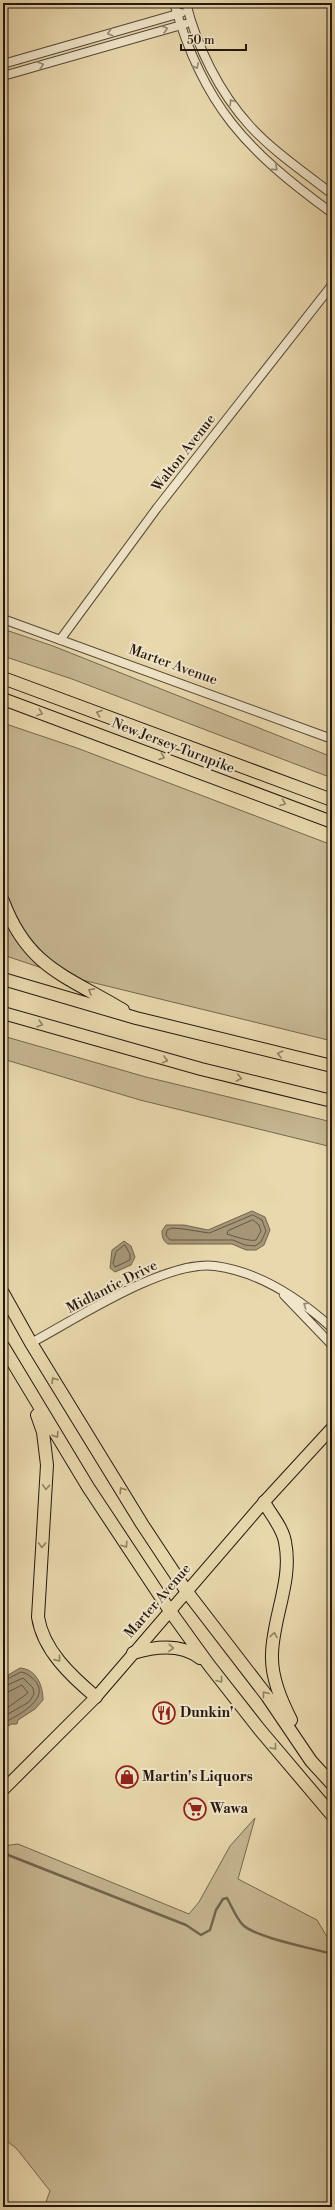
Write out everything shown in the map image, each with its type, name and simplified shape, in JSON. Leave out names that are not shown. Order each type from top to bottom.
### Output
[{"type":"highway","name":"New Jersey Turnpike","points":[[3,678],[332,800]]},
{"type":"highway","name":"New Jersey Turnpike","points":[[3,699],[332,822]]},
{"type":"highway","points":[[3,901],[20,937],[34,954],[70,980],[136,1018]]},
{"type":"highway","points":[[3,979],[136,1018],[332,1066]]},
{"type":"highway","points":[[3,1013],[187,1066],[332,1101]]},
{"type":"highway","points":[[3,1293],[31,1343],[142,1524],[187,1592],[267,1696],[311,1761],[332,1784]]},
{"type":"highway","points":[[3,1346],[30,1394],[117,1532],[170,1611],[209,1665],[266,1738],[332,1815]]},
{"type":"highway","points":[[30,1394],[43,1432],[46,1460],[38,1617],[39,1626],[52,1651],[78,1682],[96,1697]]},
{"type":"highway","points":[[264,1502],[281,1531],[287,1553],[286,1583],[274,1636],[272,1655],[273,1673],[285,1708],[311,1761]]},
{"type":"highway","points":[[133,1653],[157,1648],[186,1649],[209,1665]]},
{"type":"main road","name":"Marter Avenue","points":[[3,1790],[96,1697],[264,1502],[332,1428]]},
{"type":"street","points":[[174,3],[188,47],[200,74],[213,98],[233,126],[273,168],[332,213]]},
{"type":"street","points":[[3,64],[178,14],[187,7],[202,53],[243,118],[271,146],[332,194]]},
{"type":"street","points":[[3,76],[191,22]]},
{"type":"street","points":[[233,126],[243,118]]},
{"type":"street","name":"Walton Avenue","points":[[60,640],[157,508],[332,285]]},
{"type":"street","name":"Marter Avenue","points":[[3,619],[332,739]]},
{"type":"street","name":"Midlantic Drive","points":[[31,1343],[158,1276],[182,1269],[214,1266],[239,1271],[266,1281],[309,1307],[332,1328]]},
{"type":"street","name":"Midlantic Drive","points":[[276,1287],[332,1345]]},
{"type":"shaded area","points":[[3,629],[53,646],[332,757],[332,778],[72,679],[3,656]]},
{"type":"shaded area","points":[[3,723],[77,748],[332,845],[332,1041],[66,976],[3,955]]},
{"type":"shaded area","points":[[3,1036],[146,1077],[332,1122],[332,1147],[140,1100],[3,1059]]},
{"type":"shaded area","points":[[255,1818],[238,1879],[317,1920],[332,1945],[332,2207],[44,2207],[50,2191],[17,2149],[3,2138],[3,1846],[18,1844],[189,1914],[199,1902],[230,1846]]},
{"type":"water","points":[[252,1211],[265,1217],[270,1230],[264,1245],[256,1250],[246,1250],[232,1244],[168,1244],[165,1242],[163,1237],[162,1231],[166,1225],[184,1225],[208,1230]]},
{"type":"water","points":[[124,1241],[131,1246],[135,1257],[131,1265],[115,1272],[110,1268],[112,1250]]},
{"type":"water","points":[[20,1668],[30,1671],[38,1679],[42,1689],[43,1700],[35,1709],[18,1720],[17,1724],[12,1724],[3,1728],[3,1678]]},
{"type":"waterway","points":[[3,1853],[186,1925],[201,1935],[210,1930],[216,1910],[223,1899],[227,1898],[238,1919],[250,1930],[285,1942],[332,1954]]},
{"type":"place","name":"Dunkin'","points":[[164,1713]]},
{"type":"place","name":"Martin's Liquors","points":[[127,1777]]},
{"type":"place","name":"Wawa","points":[[195,1809]]}]
